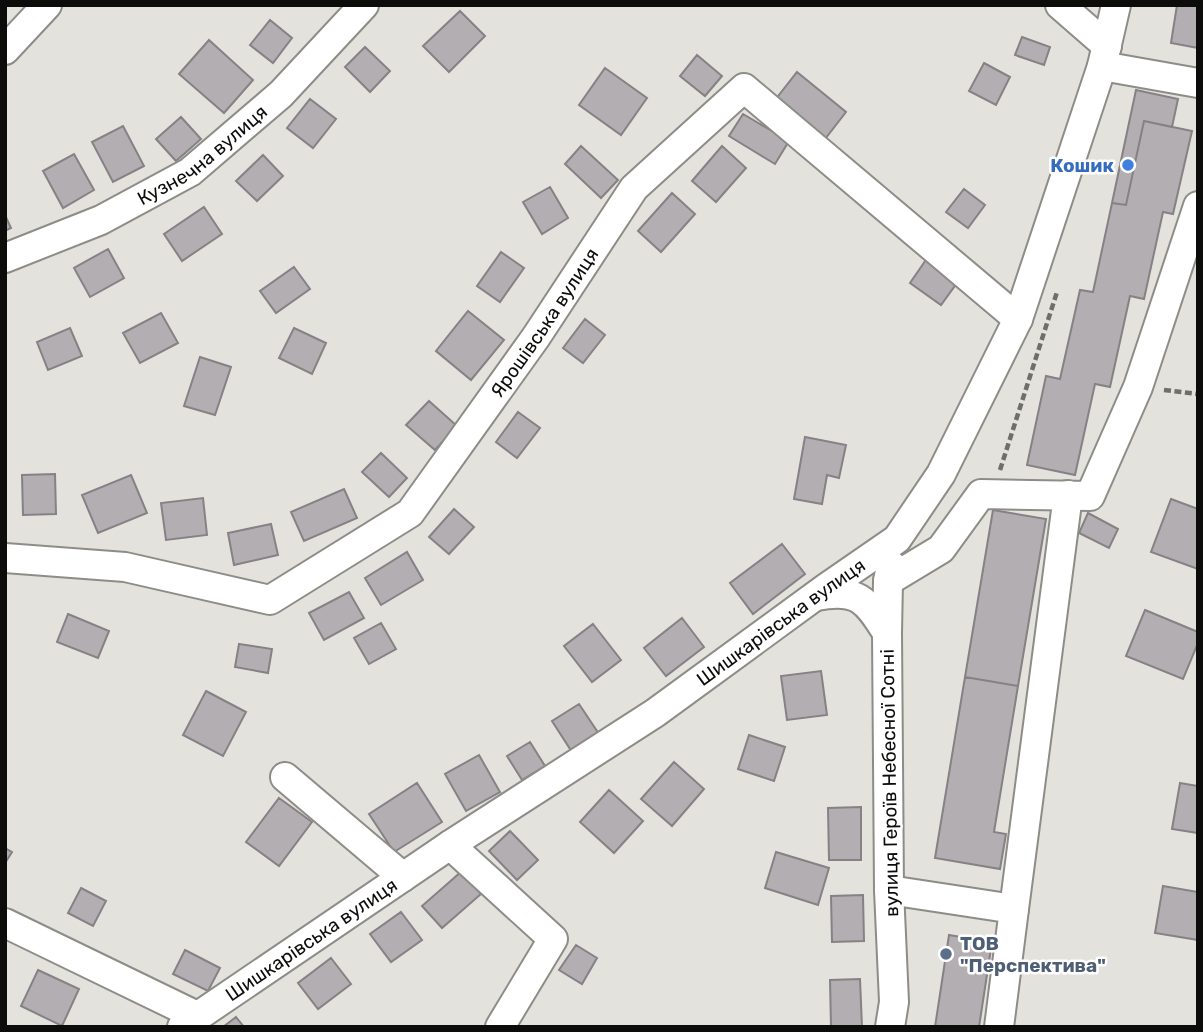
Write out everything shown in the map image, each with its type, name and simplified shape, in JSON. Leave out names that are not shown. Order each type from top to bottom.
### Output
[{"type":"street","points":[[5,50],[47,5]]},
{"type":"street","name":"Кузнечна вулиця","points":[[5,258],[101,220],[190,172],[281,94],[364,5]]},
{"type":"street","points":[[1060,5],[1104,56],[1198,83]]},
{"type":"street","name":"Шишкарівська вулиця","points":[[189,1021],[450,845],[655,713],[897,539],[942,474],[1018,319],[1104,56],[1116,5]]},
{"type":"street","name":"Ярошівська вулиця","points":[[5,558],[125,568],[270,600],[410,513],[536,337],[634,188],[744,89],[1018,319]]},
{"type":"street","points":[[888,581],[941,549],[981,494],[1090,496],[1138,387],[1198,206]]},
{"type":"street","points":[[999,1027],[1068,495]]},
{"type":"street","name":"вулиця Героїв Небесної Сотні","points":[[890,1027],[894,1002],[889,890],[887,633],[888,581],[897,539]]},
{"type":"street","points":[[816,596],[837,592],[852,595],[874,611],[887,633]]},
{"type":"street","points":[[285,777],[403,877]]},
{"type":"street","points":[[450,845],[553,939],[500,1027]]},
{"type":"street","points":[[889,890],[1014,909]]},
{"type":"street","points":[[5,923],[189,1021]]},
{"type":"path","points":[[1161,390],[1198,394]]},
{"type":"building","points":[[1177,5],[1198,5],[1198,48],[1171,43]]},
{"type":"building","points":[[460,11],[485,36],[449,72],[423,46]]},
{"type":"building","points":[[270,20],[292,38],[273,63],[250,45]]},
{"type":"building","points":[[1022,37],[1050,47],[1044,65],[1015,55]]},
{"type":"building","points":[[209,40],[253,80],[224,113],[179,74]]},
{"type":"building","points":[[365,47],[390,71],[370,92],[345,67]]},
{"type":"building","points":[[697,55],[722,76],[705,96],[680,76]]},
{"type":"building","points":[[984,63],[1010,77],[996,105],[969,91]]},
{"type":"building","points":[[605,68],[647,98],[621,135],[579,105]]},
{"type":"building","points":[[797,72],[846,112],[825,139],[775,100]]},
{"type":"building","name":"Кошик","points":[[1136,90],[1178,99],[1172,127],[1144,121],[1126,205],[1112,203]]},
{"type":"building","points":[[310,99],[336,119],[313,148],[287,128]]},
{"type":"building","points":[[743,114],[789,141],[775,164],[729,136]]},
{"type":"building","points":[[181,117],[201,139],[176,161],[156,139]]},
{"type":"building","points":[[1144,121],[1192,131],[1173,214],[1163,212],[1144,299],[1130,296],[1110,387],[1095,384],[1075,475],[1027,465],[1046,376],[1060,379],[1080,290],[1093,292],[1112,203],[1126,205]]},
{"type":"building","points":[[123,126],[144,166],[113,182],[92,142]]},
{"type":"building","points":[[581,146],[618,180],[601,198],[565,164]]},
{"type":"building","points":[[722,146],[746,168],[716,202],[692,181]]},
{"type":"building","points":[[74,154],[94,190],[63,208],[43,171]]},
{"type":"building","points":[[263,155],[283,176],[257,201],[236,181]]},
{"type":"building","points":[[550,187],[568,218],[542,234],[523,202]]},
{"type":"building","points":[[964,189],[985,205],[968,228],[946,212]]},
{"type":"building","points":[[672,193],[695,214],[661,252],[638,231]]},
{"type":"building","points":[[204,207],[222,234],[182,261],[164,234]]},
{"type":"building","points":[[5,215],[11,228],[5,231]]},
{"type":"building","points":[[108,249],[124,278],[90,297],[74,268]]},
{"type":"building","points":[[501,252],[524,268],[500,302],[477,286]]},
{"type":"building","points":[[930,254],[962,276],[941,305],[910,283]]},
{"type":"building","points":[[294,267],[310,289],[276,313],[260,291]]},
{"type":"building","points":[[468,311],[504,340],[471,380],[436,351]]},
{"type":"building","points":[[161,313],[178,343],[140,363],[123,333]]},
{"type":"building","points":[[585,319],[605,335],[583,363],[563,348]]},
{"type":"building","points":[[70,328],[82,356],[48,370],[37,342]]},
{"type":"building","points":[[294,328],[326,343],[312,374],[279,358]]},
{"type":"building","points":[[200,357],[231,367],[215,415],[184,406]]},
{"type":"building","points":[[429,401],[457,426],[435,450],[406,425]]},
{"type":"building","points":[[518,412],[540,428],[517,458],[496,442]]},
{"type":"building","points":[[805,437],[846,445],[839,478],[827,475],[822,504],[794,499]]},
{"type":"building","points":[[381,453],[407,478],[389,497],[362,472]]},
{"type":"building","points":[[55,474],[56,514],[23,515],[22,475]]},
{"type":"building","points":[[131,475],[147,513],[98,533],[82,495]]},
{"type":"building","points":[[344,489],[357,518],[304,541],[291,512]]},
{"type":"building","points":[[203,498],[207,535],[166,540],[161,503]]},
{"type":"building","points":[[1171,499],[1198,509],[1198,569],[1151,552]]},
{"type":"building","points":[[454,509],[474,527],[449,554],[429,537]]},
{"type":"building","points":[[993,510],[1046,519],[1018,686],[965,677]]},
{"type":"building","points":[[1088,513],[1118,529],[1109,548],[1079,533]]},
{"type":"building","points":[[271,524],[278,555],[234,565],[228,533]]},
{"type":"building","points":[[782,544],[805,574],[753,614],[730,583]]},
{"type":"building","points":[[407,552],[423,580],[381,605],[365,578]]},
{"type":"building","points":[[349,592],[364,618],[324,640],[309,613]]},
{"type":"building","points":[[1145,610],[1198,632],[1198,643],[1183,679],[1126,656]]},
{"type":"building","points":[[68,614],[109,631],[98,658],[57,642]]},
{"type":"building","points":[[682,618],[704,647],[666,676],[644,648]]},
{"type":"building","points":[[381,623],[396,649],[369,664],[354,638]]},
{"type":"building","points":[[593,624],[621,660],[592,682],[564,646]]},
{"type":"building","points":[[239,644],[272,649],[268,673],[235,667]]},
{"type":"building","points":[[821,671],[827,715],[787,720],[781,676]]},
{"type":"building","points":[[965,677],[1018,686],[994,832],[1006,834],[1000,869],[935,858]]},
{"type":"building","points":[[206,691],[246,712],[223,756],[183,735]]},
{"type":"building","points":[[579,704],[599,734],[572,752],[552,721]]},
{"type":"building","points":[[749,735],[785,747],[774,781],[738,769]]},
{"type":"building","points":[[530,742],[545,766],[522,780],[507,756]]},
{"type":"building","points":[[479,755],[500,792],[466,811],[445,774]]},
{"type":"building","points":[[674,762],[704,789],[672,826],[641,799]]},
{"type":"building","points":[[417,783],[442,822],[394,852],[369,814]]},
{"type":"building","points":[[1180,783],[1198,786],[1198,833],[1172,829]]},
{"type":"building","points":[[609,790],[643,821],[614,853],[580,822]]},
{"type":"building","points":[[279,798],[312,822],[279,866],[246,842]]},
{"type":"building","points":[[861,807],[861,860],[829,860],[828,808]]},
{"type":"building","points":[[510,831],[538,860],[517,880],[489,851]]},
{"type":"building","points":[[5,848],[12,852],[5,863]]},
{"type":"building","points":[[776,852],[829,868],[818,905],[765,888]]},
{"type":"building","points":[[462,871],[481,894],[442,928],[422,906]]},
{"type":"building","points":[[1163,886],[1198,892],[1198,940],[1155,933]]},
{"type":"building","points":[[81,888],[106,901],[93,926],[68,913]]},
{"type":"building","points":[[863,895],[864,941],[832,942],[831,896]]},
{"type":"building","points":[[401,912],[422,940],[391,962],[370,934]]},
{"type":"building","points":[[949,935],[992,942],[979,1027],[935,1027]]},
{"type":"building","points":[[576,945],[597,958],[582,984],[559,970]]},
{"type":"building","points":[[185,950],[220,968],[208,991],[173,974]]},
{"type":"building","points":[[331,958],[351,984],[318,1009],[298,983]]},
{"type":"building","points":[[38,970],[79,989],[62,1026],[21,1006]]},
{"type":"building","points":[[860,979],[862,1027],[831,1027],[830,980]]},
{"type":"building","points":[[236,1017],[244,1027],[223,1027]]},
{"type":"place","name":"Кошик","points":[[1128,165]]},
{"type":"place","name":"ТОВ \"Перспектива\"","points":[[946,954]]}]
